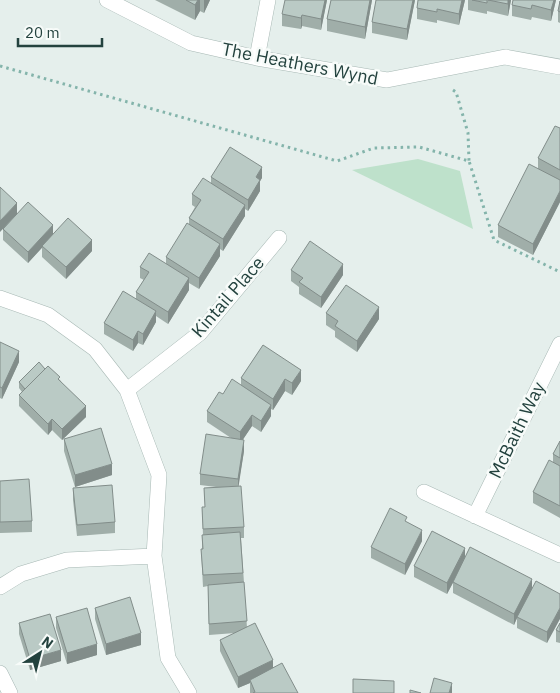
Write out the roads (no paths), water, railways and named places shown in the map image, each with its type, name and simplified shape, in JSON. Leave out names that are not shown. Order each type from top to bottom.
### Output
[{"type":"street","name":"The Heathers Wynd","points":[[106,0],[191,43],[257,58],[386,80],[505,57],[560,67]]},
{"type":"street","points":[[257,58],[268,0]]},
{"type":"street","name":"Kintail Place","points":[[127,390],[200,332],[279,238]]},
{"type":"street","points":[[0,298],[48,315],[94,350],[127,390],[158,475],[154,556],[168,658],[189,693]]},
{"type":"street","name":"McBaith Way","points":[[475,516],[560,344]]},
{"type":"street","points":[[424,492],[560,555]]},
{"type":"street","points":[[0,587],[21,574],[67,560],[154,556]]},
{"type":"street","points":[[0,672],[10,693]]}]
